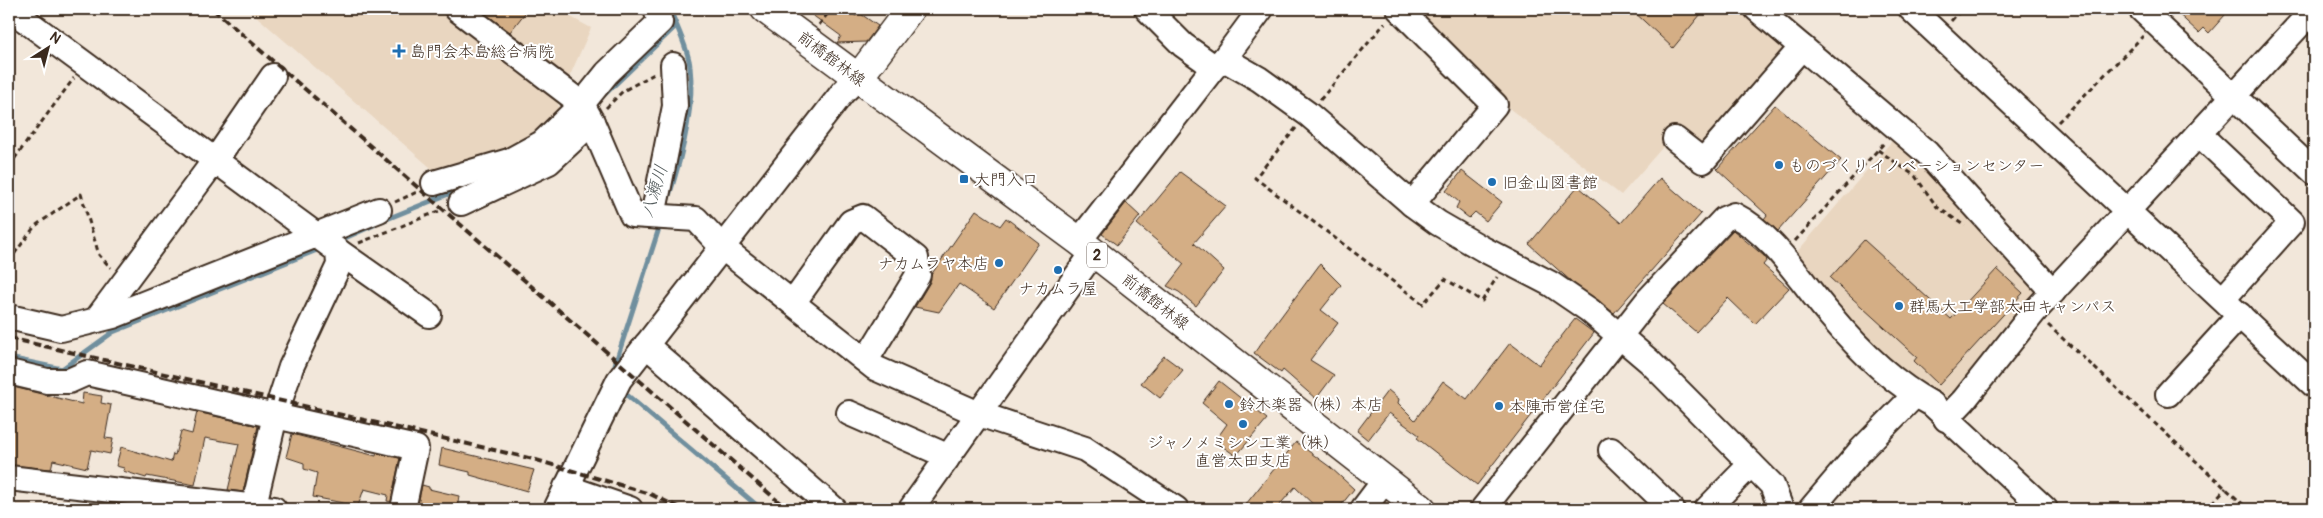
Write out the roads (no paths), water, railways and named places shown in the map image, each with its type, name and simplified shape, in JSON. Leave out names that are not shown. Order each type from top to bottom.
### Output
[{"type":"main road","name":"前橋館林線","points":[[766,9],[1086,247],[1422,509]]},
{"type":"main road","points":[[859,77],[910,9]]},
{"type":"street","points":[[10,9],[328,244],[429,315]]},
{"type":"street","points":[[457,9],[586,111],[632,215],[653,216],[700,225],[723,248],[875,368],[979,414],[1084,449],[1176,509]]},
{"type":"street","points":[[461,202],[549,162],[586,111],[607,73],[660,22],[656,9]]},
{"type":"street","points":[[1146,9],[1183,45],[1219,63],[1259,79],[1308,114],[1412,204],[1438,223],[1506,262],[1551,284],[1589,310],[1649,361],[1772,485],[1781,509]]},
{"type":"street","points":[[913,509],[979,414],[1086,247],[1219,63],[1261,9]]},
{"type":"street","points":[[1757,9],[1927,152],[2053,292]]},
{"type":"street","points":[[1911,9],[2314,385]]},
{"type":"street","points":[[1946,419],[1964,400],[2034,312],[2314,9]]},
{"type":"street","points":[[1395,12],[1495,106],[1412,204]]},
{"type":"street","points":[[2148,16],[2314,172]]},
{"type":"street","points":[[1675,139],[1704,162],[1802,47]]},
{"type":"street","points":[[653,216],[675,106],[672,65]]},
{"type":"street","points":[[96,320],[273,76]]},
{"type":"street","points":[[556,509],[571,489],[619,380],[843,92],[859,77]]},
{"type":"street","points":[[434,183],[509,162],[542,143],[586,111]]},
{"type":"street","points":[[2199,134],[2292,222],[2222,299]]},
{"type":"street","points":[[9,317],[61,330],[80,326],[328,244],[379,210]]},
{"type":"street","points":[[1483,509],[1619,337],[1654,281],[1724,219],[1734,216],[1745,221],[1788,262],[1829,315],[1888,376],[1915,395],[1932,404],[2045,509]]},
{"type":"street","points":[[793,303],[851,222],[863,218],[916,258],[918,276],[864,359]]},
{"type":"street","points":[[9,478],[260,508],[274,416],[292,367],[339,265],[328,244]]},
{"type":"street","points":[[2168,394],[2240,315]]},
{"type":"street","points":[[646,346],[834,509]]},
{"type":"street","points":[[9,372],[47,381],[69,382],[88,373],[416,448],[403,509]]},
{"type":"street","points":[[1811,509],[1861,450],[1915,395]]},
{"type":"street","points":[[849,413],[938,452],[946,460]]},
{"type":"street","points":[[1611,450],[1672,509]]},
{"type":"street","points":[[1707,509],[1751,464]]},
{"type":"street","points":[[1363,509],[1385,480]]},
{"type":"street","points":[[571,489],[630,509]]},
{"type":"waterway","name":"八瀬川","points":[[667,202],[685,135],[691,83],[689,60],[670,9]]},
{"type":"waterway","points":[[602,97],[676,26]]},
{"type":"waterway","points":[[382,221],[478,182]]},
{"type":"waterway","name":"八瀬川","points":[[612,374],[661,222]]},
{"type":"waterway","points":[[336,242],[374,225]]},
{"type":"waterway","points":[[9,358],[62,369],[113,332],[322,248]]},
{"type":"waterway","name":"八瀬川","points":[[621,390],[761,509]]},
{"type":"railway","points":[[213,9],[787,509]]},
{"type":"railway","points":[[9,338],[533,459],[650,494],[682,509]]},
{"type":"place","name":"島門会本島総合病院","points":[[399,51]]},
{"type":"place","name":"ものづくりイノベーションセンター","points":[[1779,165]]},
{"type":"place","name":"大門入口","points":[[964,179]]},
{"type":"place","name":"旧金山図書館","points":[[1492,182]]},
{"type":"place","name":"ナカムラヤ本店","points":[[999,263]]},
{"type":"place","name":"ナカムラ屋","points":[[1058,270]]},
{"type":"place","name":"群馬大工学部太田キャンパス","points":[[1899,306]]},
{"type":"place","name":"鈴木楽器（株）本店","points":[[1229,404]]},
{"type":"place","name":"本陣市営住宅","points":[[1499,406]]},
{"type":"place","name":"ジャノメミシン工業（株） 直営太田支店","points":[[1243,424]]}]
